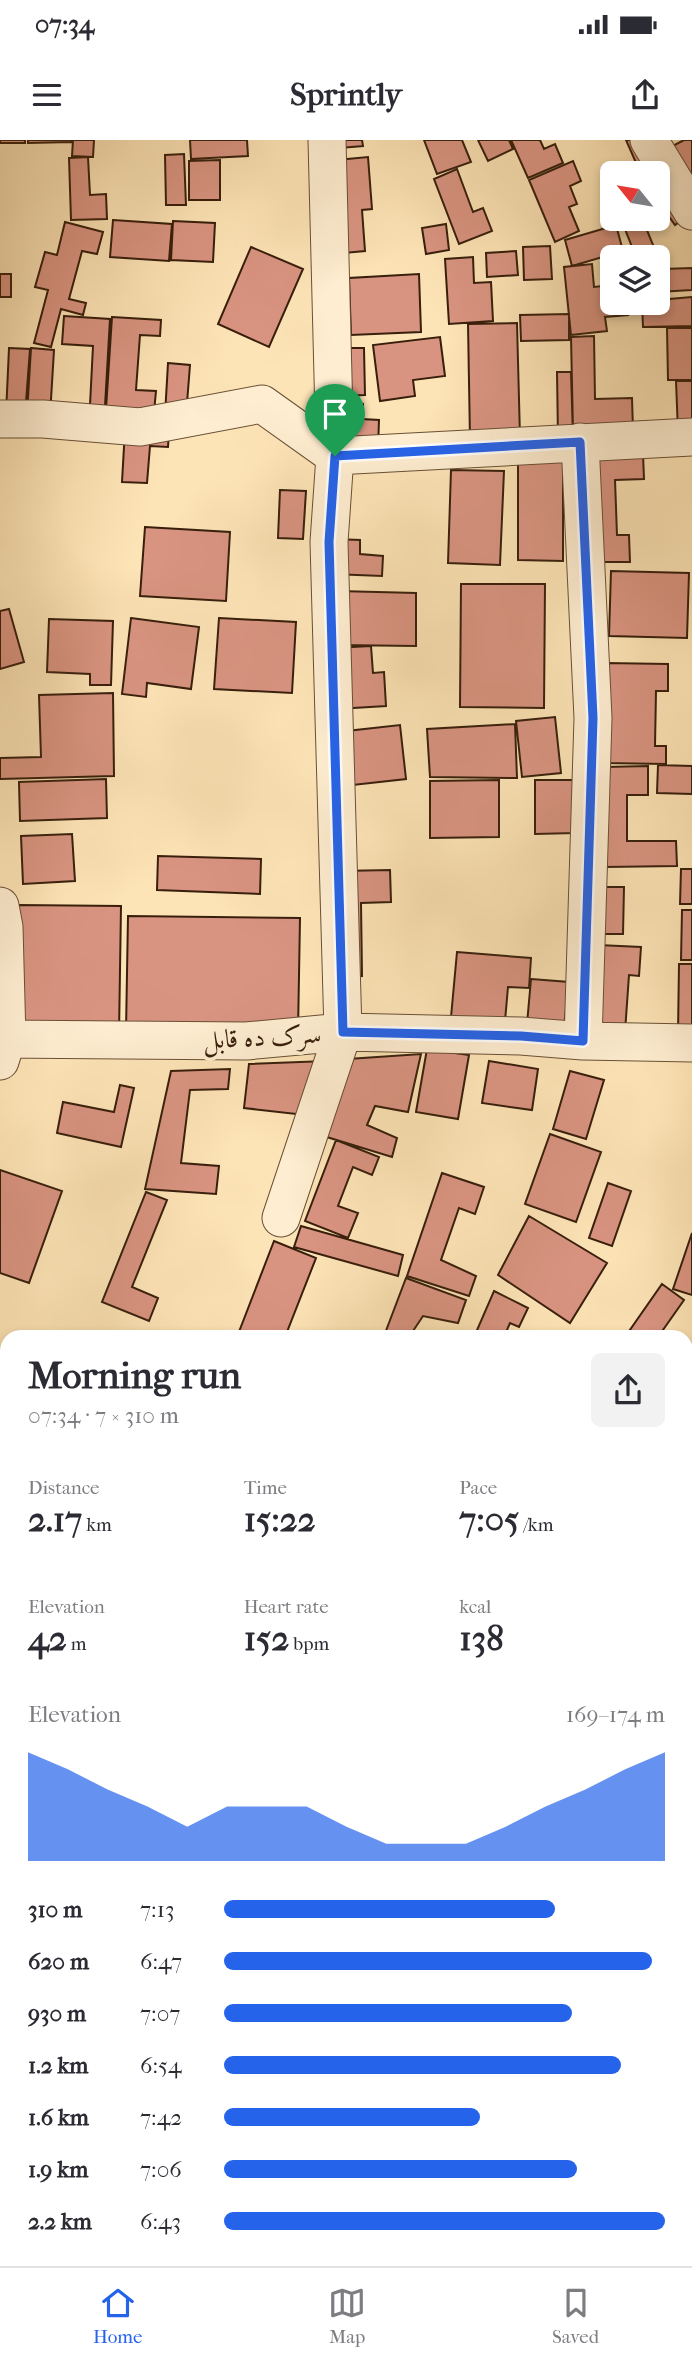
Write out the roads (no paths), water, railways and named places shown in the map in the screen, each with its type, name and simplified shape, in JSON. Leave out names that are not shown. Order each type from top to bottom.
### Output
[{"type":"street","points":[[281,1217],[343,1032],[329,542],[335,456],[327,140]]},
{"type":"street","points":[[649,140],[692,211]]},
{"type":"street","points":[[0,419],[43,419],[140,427],[262,404],[335,456],[692,437]]},
{"type":"street","points":[[580,442],[593,718],[583,1041]]},
{"type":"street","points":[[0,906],[4,927],[2,1047]]},
{"type":"street","name":"سرک ده قابل","points":[[2,1047],[246,1041],[343,1032],[692,1043]]}]
